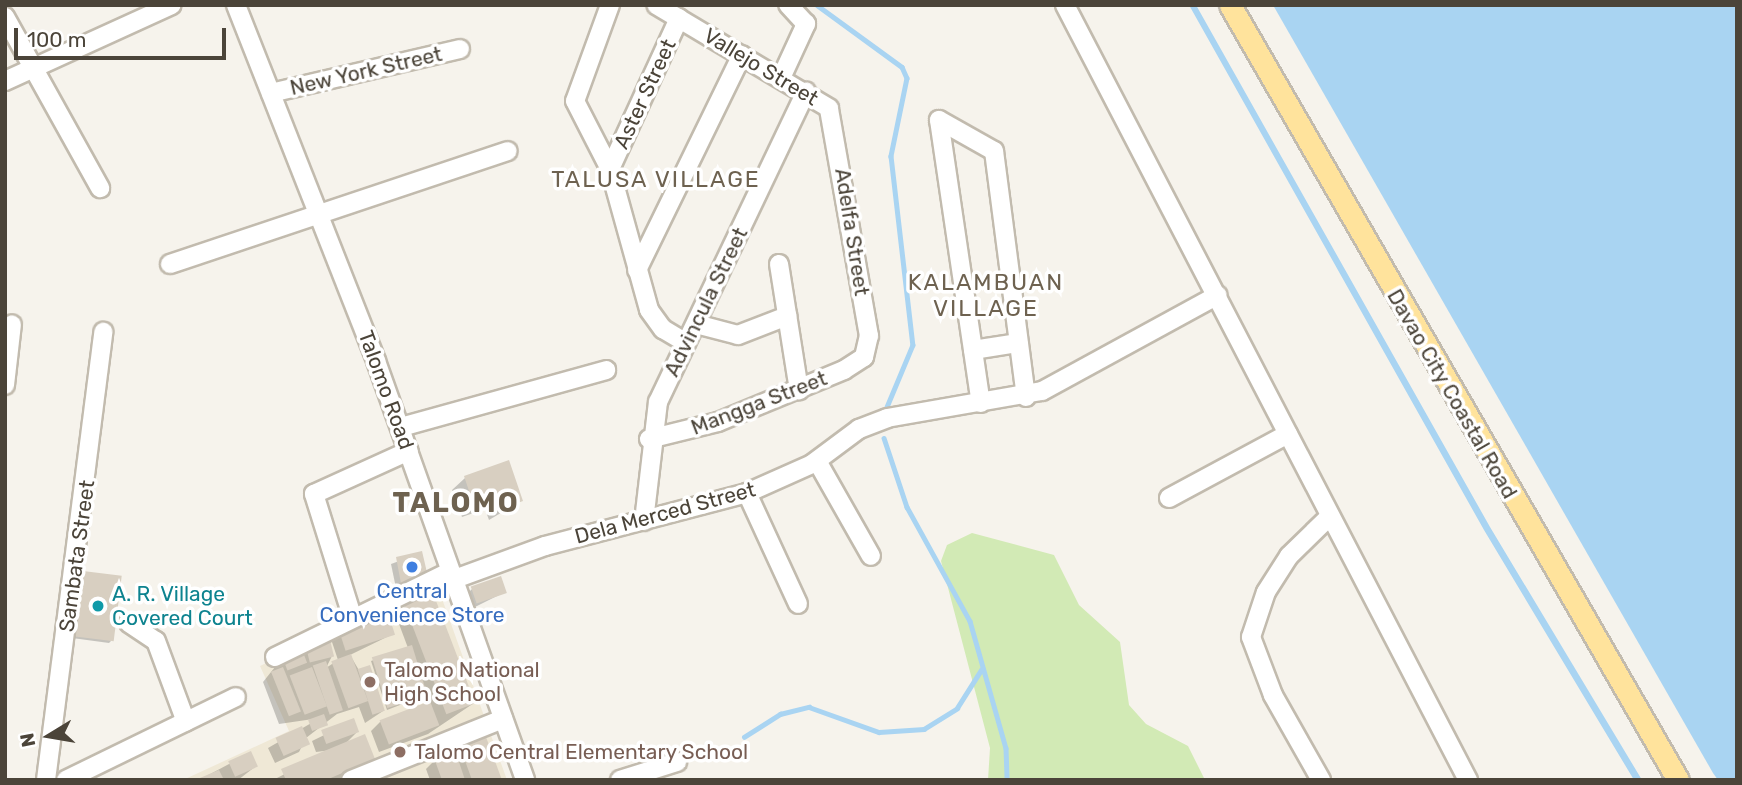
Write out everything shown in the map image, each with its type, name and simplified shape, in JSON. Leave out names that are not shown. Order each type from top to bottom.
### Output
[{"type":"main road","name":"Davao City Coastal Road","points":[[1230,5],[1678,780]]},
{"type":"street","points":[[5,81],[172,5]]},
{"type":"street","name":"Talomo Road","points":[[236,5],[401,427],[450,576],[525,780]]},
{"type":"street","points":[[610,5],[575,92],[581,119],[610,169],[637,270],[655,321],[686,343]]},
{"type":"street","name":"Vallejo Street","points":[[656,5],[829,108]]},
{"type":"street","points":[[781,78],[806,24],[788,5]]},
{"type":"street","points":[[1065,5],[1468,780]]},
{"type":"street","points":[[5,17],[30,70],[100,188]]},
{"type":"street","name":"Aster Street","points":[[610,169],[680,18]]},
{"type":"street","name":"New York Street","points":[[271,93],[460,48]]},
{"type":"street","points":[[637,270],[742,55]]},
{"type":"street","name":"Advincula Street","points":[[644,521],[649,439],[657,402],[806,92]]},
{"type":"street","name":"Adelfa Street","points":[[829,108],[869,336],[864,357]]},
{"type":"street","points":[[981,403],[939,120],[994,150],[1026,397]]},
{"type":"street","points":[[170,264],[508,150]]},
{"type":"street","points":[[779,264],[799,390]]},
{"type":"street","name":"Dela Merced Street","points":[[275,657],[352,616],[450,576],[545,546],[747,493],[817,461],[880,420],[1026,397],[1218,295]]},
{"type":"street","points":[[696,324],[738,335],[787,316]]},
{"type":"street","points":[[5,385],[12,324]]},
{"type":"street","name":"Sambata Street","points":[[46,780],[103,332]]},
{"type":"street","points":[[973,350],[1018,343]]},
{"type":"street","name":"Mangga Street","points":[[649,439],[718,422],[799,390],[864,357]]},
{"type":"street","points":[[401,427],[606,370]]},
{"type":"street","points":[[1169,498],[1288,434]]},
{"type":"street","points":[[352,616],[314,494],[408,452]]},
{"type":"street","points":[[817,461],[871,556]]},
{"type":"street","points":[[747,493],[798,604]]},
{"type":"street","points":[[1321,780],[1273,695],[1251,637],[1262,600],[1289,556],[1329,517]]},
{"type":"street","points":[[129,623],[156,641],[186,722]]},
{"type":"street","points":[[66,780],[236,697]]},
{"type":"street","points":[[351,780],[503,719]]},
{"type":"street","points":[[620,780],[677,762]]},
{"type":"shaded area","name":"Talomo National High School","points":[[436,582],[507,780],[183,780],[289,731],[260,666]]},
{"type":"green space","points":[[972,533],[1054,555],[1079,605],[1120,642],[1129,705],[1146,724],[1188,746],[1205,780],[988,780],[990,748],[941,561],[947,545]]},
{"type":"water","points":[[1189,5],[1196,5],[1490,527],[1642,780],[1634,780],[1484,530]]},
{"type":"water","points":[[1273,5],[1737,5],[1737,780],[1718,780],[1713,773]]},
{"type":"building","points":[[509,460],[523,501],[501,509],[497,498],[474,506],[464,476]]},
{"type":"building","name":"Central Convenience Store","points":[[422,551],[428,577],[402,589],[396,557]]},
{"type":"building","name":"A. R. Village Covered Court","points":[[83,571],[122,576],[114,641],[75,637]]},
{"type":"building","points":[[501,576],[507,593],[477,603],[471,586]]},
{"type":"building","points":[[433,593],[475,703],[446,714],[404,604]]},
{"type":"building","points":[[387,610],[395,635],[346,651],[338,626]]},
{"type":"building","points":[[329,636],[334,656],[310,662],[305,642]]},
{"type":"building","points":[[412,645],[427,696],[387,708],[372,657]]},
{"type":"building","points":[[301,647],[307,663],[287,670],[281,655]]},
{"type":"building","points":[[351,654],[368,701],[348,708],[331,661]]},
{"type":"building","points":[[326,661],[343,710],[330,715],[313,666]]},
{"type":"building","points":[[370,665],[385,711],[372,715],[358,669]]},
{"type":"building","points":[[283,667],[301,712],[289,716],[271,672]]},
{"type":"building","points":[[312,667],[327,706],[305,715],[290,676]]},
{"type":"building","points":[[430,701],[439,725],[389,745],[380,720]]},
{"type":"building","points":[[324,714],[328,725],[312,731],[308,720]]},
{"type":"building","points":[[354,718],[359,732],[326,744],[321,730]]},
{"type":"building","points":[[302,726],[310,744],[284,756],[276,738]]},
{"type":"building","points":[[365,734],[375,759],[326,780],[286,780],[281,769]]},
{"type":"building","points":[[486,737],[502,780],[472,780],[460,747]]},
{"type":"building","points":[[455,750],[465,780],[442,780],[434,758]]},
{"type":"building","points":[[251,751],[258,767],[235,777],[228,761]]},
{"type":"building","points":[[219,770],[224,780],[195,780]]},
{"type":"waterway","points":[[817,5],[902,67],[907,78],[891,156],[913,345],[885,412]]},
{"type":"waterway","points":[[884,438],[907,507],[970,621],[1006,748],[1007,780]]},
{"type":"waterway","points":[[744,737],[780,714],[809,707],[879,732],[924,729],[957,708],[981,670]]},
{"type":"place","name":"Central Convenience Store","points":[[412,567]]},
{"type":"place","name":"A. R. Village Covered Court","points":[[98,606]]},
{"type":"place","name":"Talomo National High School","points":[[370,682]]},
{"type":"place","name":"Talomo Central Elementary School","points":[[400,752]]},
{"type":"district","name":"TALUSA VILLAGE","points":[[656,179]]},
{"type":"district","name":"KALAMBUAN VILLAGE","points":[[986,295]]},
{"type":"district","name":"TALOMO","points":[[456,503]]}]
